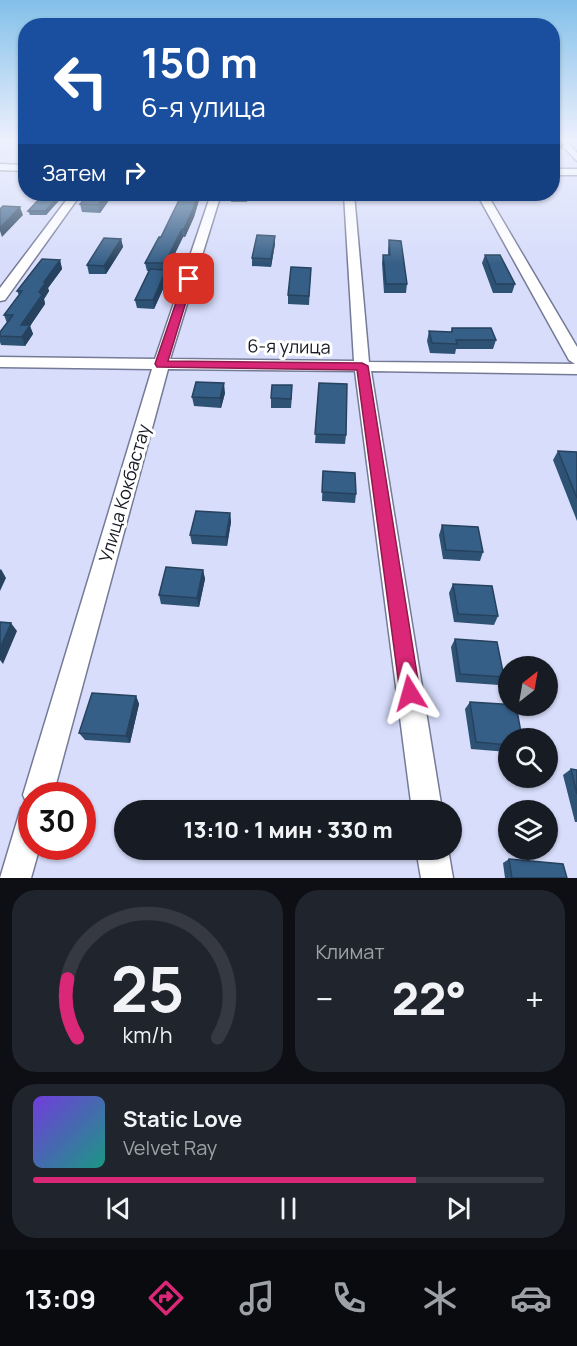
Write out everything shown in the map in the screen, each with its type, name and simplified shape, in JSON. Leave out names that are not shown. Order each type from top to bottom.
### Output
[{"type":"street","points":[[0,297],[71,201]]},
{"type":"street","name":"Улица Кокбастау","points":[[42,782],[161,364],[214,201]]},
{"type":"street","points":[[350,201],[362,366],[426,800]]},
{"type":"street","points":[[486,201],[577,360]]},
{"type":"street","name":"6-я улица","points":[[0,362],[577,369]]},
{"type":"street","points":[[15,878],[20,860]]},
{"type":"street","points":[[434,860],[437,878]]},
{"type":"building","points":[[37,201],[54,201],[45,211],[28,211]]},
{"type":"building","points":[[83,201],[101,201],[98,205],[80,204]]},
{"type":"building","points":[[179,201],[196,201],[184,229],[165,263],[145,263]]},
{"type":"building","points":[[3,206],[20,207],[0,228],[0,209]]},
{"type":"building","points":[[257,235],[275,236],[271,259],[252,258]]},
{"type":"building","points":[[104,238],[121,239],[104,266],[87,265]]},
{"type":"building","points":[[389,240],[401,241],[407,284],[386,284],[383,255],[390,255]]},
{"type":"building","points":[[485,255],[500,255],[515,284],[496,284]]},
{"type":"building","points":[[42,259],[60,260],[44,282],[46,282],[39,292],[42,295],[21,325],[30,325],[22,337],[0,336],[0,332],[13,315],[4,315],[22,291],[17,291]]},
{"type":"building","points":[[291,267],[311,268],[309,296],[288,295]]},
{"type":"building","points":[[150,269],[166,270],[153,300],[135,300]]},
{"type":"building","points":[[452,328],[491,328],[496,340],[456,340],[457,344],[432,343],[429,331],[452,332]]},
{"type":"building","points":[[196,382],[224,383],[220,398],[192,397]]},
{"type":"building","points":[[319,383],[347,384],[346,435],[315,434]]},
{"type":"building","points":[[272,385],[292,385],[291,399],[271,398]]},
{"type":"building","points":[[558,451],[577,452],[577,498]]},
{"type":"building","points":[[323,471],[355,473],[356,494],[322,492]]},
{"type":"building","points":[[196,511],[230,513],[226,537],[190,535]]},
{"type":"building","points":[[442,525],[478,527],[483,552],[446,550]]},
{"type":"building","points":[[166,567],[203,570],[197,598],[159,595]]},
{"type":"building","points":[[453,584],[492,586],[498,616],[458,614]]},
{"type":"building","points":[[0,622],[11,623],[0,648]]},
{"type":"building","points":[[455,639],[497,642],[500,656],[498,677],[460,674]]},
{"type":"building","points":[[92,693],[136,696],[126,736],[79,733]]},
{"type":"building","points":[[470,702],[498,704],[498,716],[518,716],[520,728],[498,728],[498,744],[476,742]]},
{"type":"building","points":[[571,769],[577,770],[577,794]]},
{"type":"building","points":[[509,860],[563,864],[567,878],[512,878]]},
{"type":"route","points":[[189,279],[161,364],[362,366],[410,693]]}]
